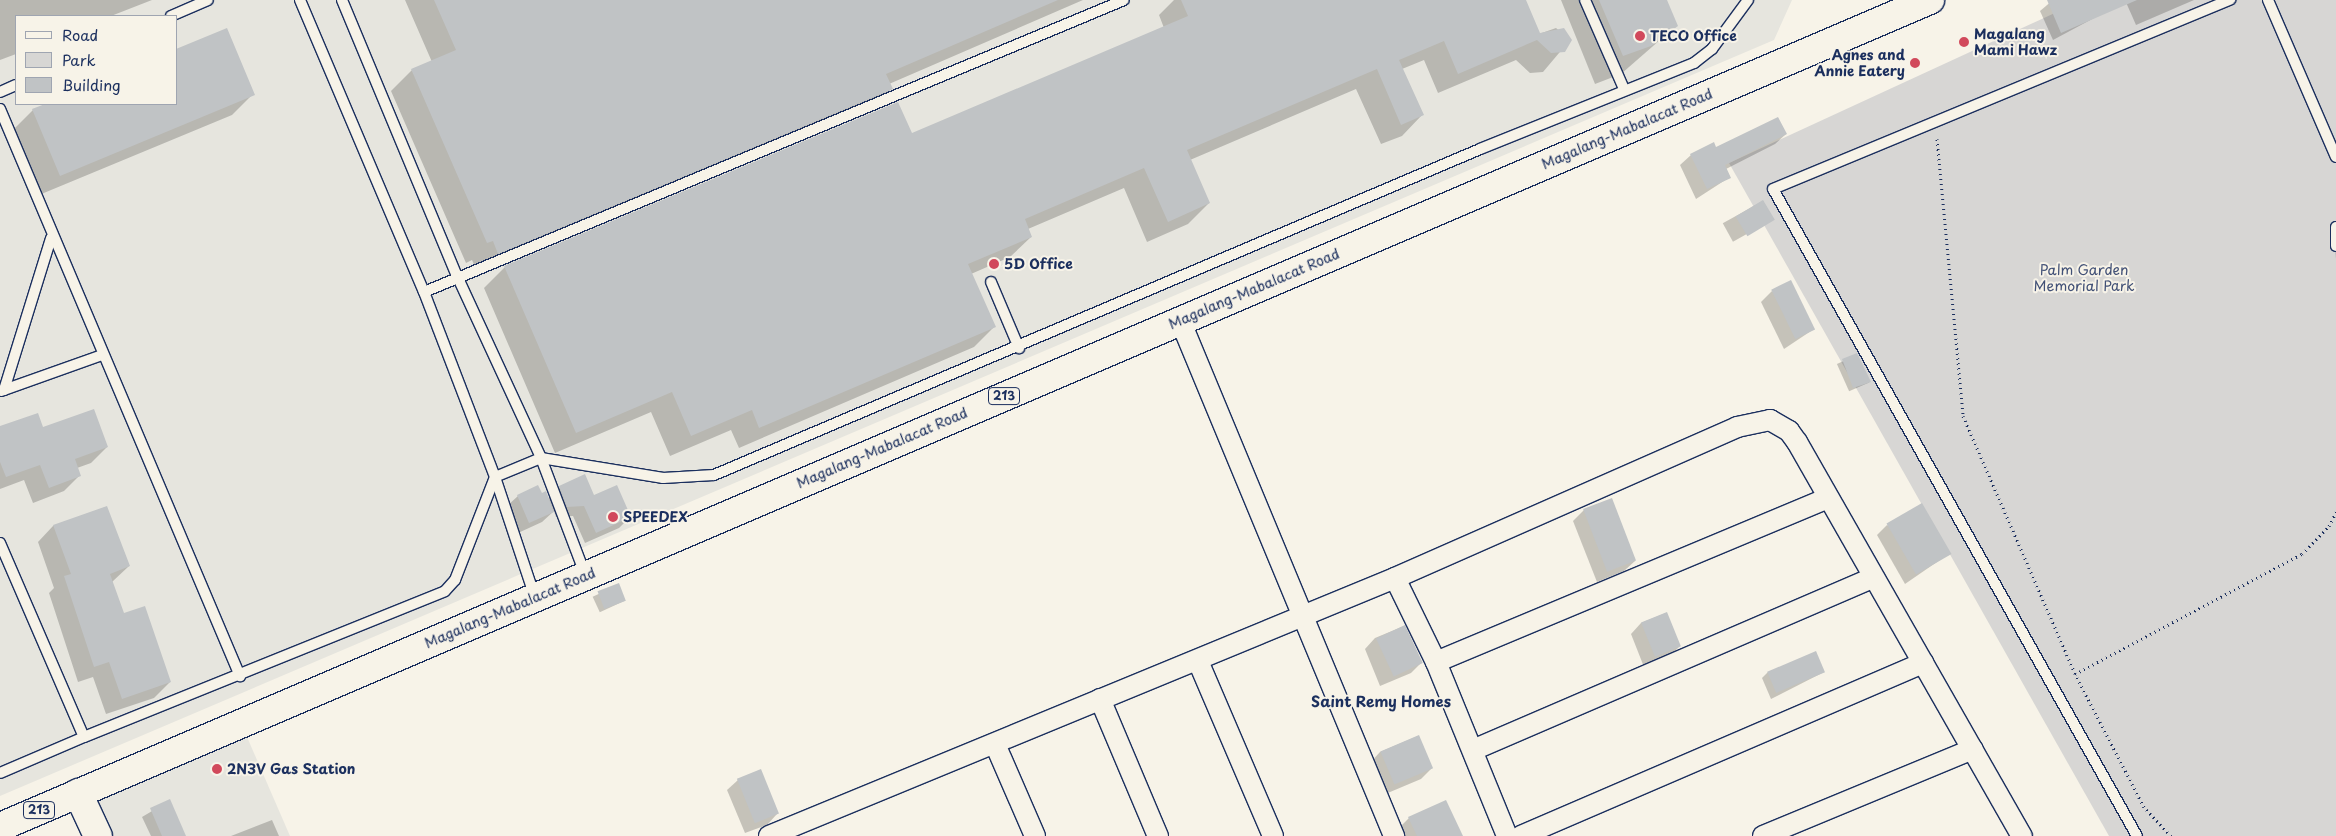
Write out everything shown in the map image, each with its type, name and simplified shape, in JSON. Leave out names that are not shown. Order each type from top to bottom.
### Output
[{"type":"main road","name":"Magalang-Mabalacat Road","points":[[0,827],[1930,0]]},
{"type":"main road","points":[[78,793],[98,836]]},
{"type":"street","points":[[1180,320],[1304,614],[1394,836]]},
{"type":"street","points":[[768,836],[995,744],[1100,699],[1198,661],[1760,420],[1779,423],[1789,430],[2021,836]]},
{"type":"street","points":[[1436,662],[1828,498]]},
{"type":"street","points":[[1395,578],[1436,662],[1507,836]]},
{"type":"street","points":[[1473,750],[1873,578]]},
{"type":"street","points":[[1198,661],[1273,836]]},
{"type":"street","points":[[1521,836],[1923,663]]},
{"type":"street","points":[[1100,699],[1158,836]]},
{"type":"street","points":[[995,744],[1028,834]]},
{"type":"street","points":[[1763,836],[1973,749]]},
{"type":"lane","points":[[173,15],[208,0]]},
{"type":"lane","points":[[300,0],[424,292],[495,477],[535,597]]},
{"type":"lane","points":[[342,0],[458,278],[541,458],[586,575]]},
{"type":"lane","points":[[424,292],[1124,0]]},
{"type":"lane","points":[[1585,0],[1624,89]]},
{"type":"lane","points":[[0,773],[84,737],[240,676],[445,591],[455,580],[495,477],[541,458],[663,478],[714,475],[1019,348],[1624,89],[1694,63],[1712,49],[1748,0]]},
{"type":"lane","points":[[2137,836],[1773,189],[1936,119],[2230,0]]},
{"type":"lane","points":[[2268,0],[2336,157]]},
{"type":"lane","points":[[0,92],[15,85]]},
{"type":"lane","points":[[0,109],[51,238],[240,676]]},
{"type":"lane","points":[[2336,227],[2336,246]]},
{"type":"lane","points":[[2,390],[51,238]]},
{"type":"lane","points":[[991,282],[1019,348]]},
{"type":"lane","points":[[2,390],[102,356]]},
{"type":"lane","points":[[0,543],[84,737]]},
{"type":"path","points":[[1936,119],[1962,416],[2075,674],[2144,807],[2171,836]]},
{"type":"path","points":[[2075,674],[2302,554],[2329,526],[2336,512]]},
{"type":"shaded area","points":[[0,0],[1792,0],[1774,40],[0,796]]},
{"type":"shaded area","name":"2N3V Gas Station","points":[[247,737],[290,836],[113,836],[98,801]]},
{"type":"green space","name":"Palm Garden Memorial Park","points":[[2083,0],[2336,0],[2336,836],[2109,836],[1729,163]]},
{"type":"building","points":[[434,0],[1058,0],[886,74],[893,89],[498,254],[493,241],[487,243],[411,69],[456,50]]},
{"type":"building","points":[[1181,0],[1526,0],[1540,33],[1564,28],[1572,40],[1565,52],[1551,53],[1537,40],[1458,74],[1444,41],[1399,60],[1424,115],[1401,125],[1377,69],[1187,150],[1210,203],[1168,222],[1144,168],[1025,219],[1032,237],[968,264],[996,327],[759,428],[752,410],[691,436],[672,392],[576,433],[504,266],[898,102],[912,133],[1188,16]]},
{"type":"building","name":"TECO Office","points":[[1599,0],[1667,0],[1678,26],[1651,46],[1623,56]]},
{"type":"building","points":[[2047,0],[2137,0],[2061,33]]},
{"type":"building","points":[[227,28],[255,95],[60,176],[32,109],[42,105],[178,105],[178,48]]},
{"type":"building","points":[[1778,117],[1787,134],[1725,165],[1731,178],[1707,189],[1690,154],[1714,142],[1716,147]]},
{"type":"building","points":[[1763,200],[1775,220],[1747,236],[1736,216]]},
{"type":"building","points":[[1791,280],[1815,329],[1795,339],[1771,290]]},
{"type":"building","points":[[1857,353],[1871,382],[1853,388],[1842,359]]},
{"type":"building","points":[[94,409],[108,447],[75,459],[81,476],[49,488],[40,465],[6,477],[0,462],[0,426],[38,413],[43,427]]},
{"type":"building","points":[[585,474],[594,495],[617,485],[631,517],[596,533],[584,506],[567,507],[559,486]]},
{"type":"building","points":[[538,485],[542,493],[546,491],[554,512],[529,523],[517,495]]},
{"type":"building","points":[[1612,498],[1636,561],[1607,572],[1583,509]]},
{"type":"building","points":[[1922,503],[1952,554],[1916,575],[1886,524]]},
{"type":"building","points":[[107,506],[130,566],[110,574],[124,613],[145,606],[171,682],[122,699],[109,662],[94,667],[64,576],[71,574],[53,525]]},
{"type":"building","points":[[619,583],[626,601],[604,609],[598,591]]},
{"type":"building","points":[[1667,612],[1681,646],[1655,657],[1641,622]]},
{"type":"building","points":[[1405,625],[1423,663],[1394,677],[1376,639]]},
{"type":"building","points":[[1816,651],[1825,672],[1776,693],[1767,672]]},
{"type":"building","points":[[1419,735],[1433,768],[1394,785],[1380,751]]},
{"type":"building","points":[[761,769],[779,814],[755,823],[737,779]]},
{"type":"building","points":[[170,799],[186,836],[162,836],[150,808]]},
{"type":"building","points":[[1446,800],[1463,836],[1417,836],[1408,817]]},
{"type":"place","name":"TECO Office","points":[[1640,36]]},
{"type":"place","name":"Magalang Mami Hawz","points":[[1964,42]]},
{"type":"place","name":"Agnes and Annie Eatery","points":[[1915,63]]},
{"type":"place","name":"5D Office","points":[[994,264]]},
{"type":"place","name":"SPEEDEX","points":[[613,517]]},
{"type":"place","name":"2N3V Gas Station","points":[[217,769]]},
{"type":"district","name":"Saint Remy Homes","points":[[1381,701]]}]
